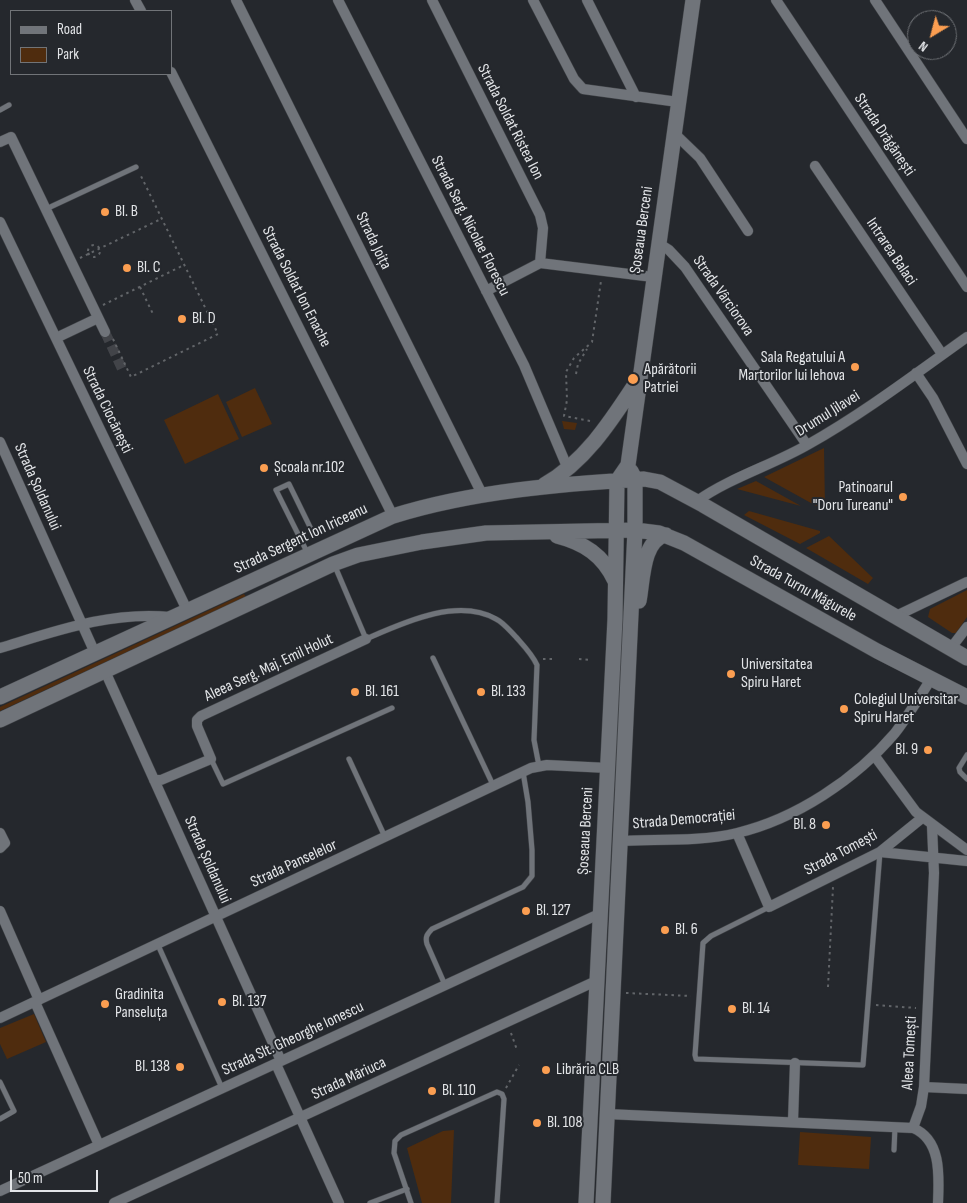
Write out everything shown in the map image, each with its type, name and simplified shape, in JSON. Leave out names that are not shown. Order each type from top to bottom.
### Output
[{"type":"main road","name":"Șoseaua Berceni","points":[[586,1203],[599,914],[608,768],[616,582],[617,487],[628,465],[638,380],[693,0]]},
{"type":"main road","points":[[540,488],[568,469],[593,444],[638,380]]},
{"type":"main road","points":[[603,1203],[636,480],[628,465]]},
{"type":"main road","name":"Strada Sergent Ion Iriceanu","points":[[0,697],[393,516],[483,496],[540,488],[617,487],[636,480]]},
{"type":"main road","points":[[0,720],[333,564],[358,555],[446,538],[486,534],[616,530],[629,488],[636,480]]},
{"type":"main road","name":"Strada Turnu Măgurele","points":[[636,480],[656,481],[697,501],[967,658]]},
{"type":"main road","points":[[617,487],[622,514],[634,530]]},
{"type":"main road","name":"Strada Turnu Măgurele","points":[[616,530],[634,530],[666,535],[967,697]]},
{"type":"main road","points":[[541,532],[571,540],[594,551],[605,563],[616,582]]},
{"type":"main road","points":[[630,633],[636,618],[648,551],[654,541],[666,535]]},
{"type":"main road","points":[[608,768],[624,768]]},
{"type":"street","name":"Strada Joița","points":[[236,0],[483,496]]},
{"type":"street","name":"Strada Serg. Nicolae Florescu","points":[[338,0],[539,397],[568,469]]},
{"type":"street","name":"Strada Soldat Ristea Ion","points":[[432,0],[540,215],[543,228],[540,263]]},
{"type":"street","points":[[533,0],[578,85],[590,91],[678,102]]},
{"type":"street","points":[[586,0],[636,96]]},
{"type":"street","name":"Strada Drăgănești","points":[[776,0],[967,287]]},
{"type":"street","points":[[875,0],[967,139]]},
{"type":"street","name":"Strada Soldat Ion Enache","points":[[172,74],[393,516]]},
{"type":"street","points":[[674,133],[700,158],[748,231]]},
{"type":"street","points":[[0,142],[11,137],[96,314],[108,333]]},
{"type":"street","name":"Intrarea Balaci","points":[[815,166],[942,354]]},
{"type":"street","name":"Strada Ciocănești","points":[[0,222],[187,610]]},
{"type":"street","name":"Strada Vârciorova","points":[[658,243],[669,250],[686,267],[808,446]]},
{"type":"street","points":[[486,291],[540,263],[653,277]]},
{"type":"street","points":[[56,338],[96,314]]},
{"type":"street","name":"Drumul Jilavei","points":[[697,501],[728,482],[808,446],[852,419],[967,337]]},
{"type":"street","points":[[916,373],[934,398],[967,464]]},
{"type":"street","name":"Strada Șoldanului","points":[[0,442],[95,653]]},
{"type":"street","points":[[896,616],[967,582]]},
{"type":"street","points":[[0,648],[82,624],[135,616],[171,618]]},
{"type":"street","points":[[951,648],[967,627]]},
{"type":"street","name":"Aleea Serg. Maj. Emil Holut","points":[[211,759],[197,726],[199,717],[366,639]]},
{"type":"street","name":"Strada Șoldanului","points":[[105,671],[217,917],[339,1203]]},
{"type":"street","name":"Strada Democrației","points":[[620,840],[696,838],[737,833],[772,821],[806,804],[844,780],[874,755],[907,717],[931,679]]},
{"type":"street","points":[[874,755],[908,803],[922,818],[967,850]]},
{"type":"street","points":[[154,780],[161,780],[211,759]]},
{"type":"street","name":"Strada Panselelor","points":[[0,1018],[523,771],[539,766],[608,768]]},
{"type":"street","name":"Strada Tomești","points":[[770,907],[880,852],[922,818]]},
{"type":"street","points":[[932,826],[934,858]]},
{"type":"street","points":[[0,833],[5,843],[0,848]]},
{"type":"street","points":[[737,833],[770,907]]},
{"type":"street","points":[[880,852],[967,861]]},
{"type":"street","name":"Aleea Tomești","points":[[913,1128],[921,1106],[924,1087],[934,858]]},
{"type":"street","points":[[0,911],[99,1145]]},
{"type":"street","name":"Strada Slt. Gheorghe Ionescu","points":[[0,1191],[599,914]]},
{"type":"street","name":"Strada Măriuca","points":[[114,1203],[596,982]]},
{"type":"street","points":[[793,1121],[795,1063]]},
{"type":"street","points":[[924,1087],[967,1089]]},
{"type":"street","points":[[607,1114],[793,1121],[913,1128],[924,1135],[937,1159],[940,1171],[938,1203]]},
{"type":"lane","points":[[0,110],[9,105]]},
{"type":"lane","points":[[46,210],[136,167]]},
{"type":"lane","points":[[308,554],[276,490],[288,484],[312,532]]},
{"type":"lane","points":[[333,564],[366,639],[413,620],[439,614],[464,612],[485,614],[497,619],[530,653],[537,665],[534,740],[539,766]]},
{"type":"lane","points":[[433,658],[493,785]]},
{"type":"lane","points":[[211,759],[223,784],[392,708]]},
{"type":"lane","points":[[967,754],[959,768],[960,772],[967,779]]},
{"type":"lane","points":[[349,759],[385,837]]},
{"type":"lane","points":[[445,985],[427,944],[426,938],[428,933],[432,929],[523,887],[532,876],[531,825],[523,771]]},
{"type":"lane","points":[[770,907],[705,940],[702,946],[694,1055],[696,1058],[863,1065],[880,852]]},
{"type":"lane","points":[[158,945],[222,1088]]},
{"type":"lane","points":[[0,1082],[14,1112],[0,1119]]},
{"type":"lane","points":[[411,1203],[393,1146],[401,1135],[497,1092],[502,1094],[504,1100],[497,1203]]},
{"type":"lane","points":[[894,1126],[894,1150]]},
{"type":"lane","points":[[370,1203],[407,1189]]},
{"type":"path","points":[[108,333],[131,377],[218,334],[136,167]]},
{"type":"path","points":[[71,262],[161,219]]},
{"type":"path","points":[[89,253],[89,248],[92,245],[100,248]]},
{"type":"path","points":[[89,253],[97,256],[100,248]]},
{"type":"path","points":[[96,314],[140,287],[184,265]]},
{"type":"path","points":[[576,374],[578,364],[593,337],[602,271]]},
{"type":"path","points":[[140,287],[153,314]]},
{"type":"path","points":[[588,347],[574,358],[566,372],[567,400],[564,416],[590,422]]},
{"type":"path","points":[[570,412],[570,417]]},
{"type":"path","points":[[579,659],[590,660]]},
{"type":"path","points":[[828,987],[833,875]]},
{"type":"path","points":[[614,993],[698,996]]},
{"type":"path","points":[[868,1005],[928,1009]]},
{"type":"path","points":[[507,1022],[516,1050]]},
{"type":"path","points":[[502,1094],[519,1064]]},
{"type":"green space","points":[[255,388],[272,424],[242,437],[226,402]]},
{"type":"green space","points":[[218,394],[239,439],[185,464],[164,420]]},
{"type":"green space","points":[[562,421],[577,423],[575,430],[564,429]]},
{"type":"green space","points":[[824,448],[825,508],[820,508],[764,477]]},
{"type":"green space","points":[[756,481],[801,506],[737,489]]},
{"type":"green space","points":[[749,511],[820,531],[820,533],[800,544],[744,515]]},
{"type":"green space","points":[[829,536],[873,578],[868,584],[806,548]]},
{"type":"green space","points":[[967,590],[967,617],[956,633],[952,633],[928,617],[930,609]]},
{"type":"green space","points":[[244,594],[246,597],[0,711],[0,707]]},
{"type":"green space","points":[[34,1014],[46,1042],[7,1059],[0,1044],[0,1028]]},
{"type":"green space","points":[[454,1130],[451,1203],[422,1203],[407,1148],[443,1131]]},
{"type":"green space","points":[[800,1132],[871,1137],[869,1169],[798,1165]]},
{"type":"tunnel","points":[[105,332],[123,371]]},
{"type":"place","name":"Bl. B","points":[[105,212]]},
{"type":"place","name":"Bl. C","points":[[127,268]]},
{"type":"place","name":"Bl. D","points":[[182,319]]},
{"type":"place","name":"Sala Regatului A Martorilor lui Iehova","points":[[855,367]]},
{"type":"place","name":"Apărătorii Patriei","points":[[633,379]]},
{"type":"place","name":"Școala nr.102","points":[[264,468]]},
{"type":"place","name":"Patinoarul \"Doru Tureanu\"","points":[[903,497]]},
{"type":"place","name":"Universitatea Spiru Haret","points":[[731,674]]},
{"type":"place","name":"Bl. 161","points":[[355,692]]},
{"type":"place","name":"Bl. 133","points":[[481,692]]},
{"type":"place","name":"Colegiul Universitar Spiru Haret","points":[[844,709]]},
{"type":"place","name":"Bl. 9","points":[[928,750]]},
{"type":"place","name":"Bl. 8","points":[[826,825]]},
{"type":"place","name":"Bl. 127","points":[[526,911]]},
{"type":"place","name":"Bl. 6","points":[[665,930]]},
{"type":"place","name":"Bl. 137","points":[[222,1002]]},
{"type":"place","name":"Gradinita Panseluța","points":[[105,1004]]},
{"type":"place","name":"Bl. 14","points":[[732,1009]]},
{"type":"place","name":"Bl. 138","points":[[180,1067]]},
{"type":"place","name":"Librăria CLB","points":[[546,1070]]},
{"type":"place","name":"Bl. 110","points":[[432,1091]]},
{"type":"place","name":"Bl. 108","points":[[537,1123]]}]
